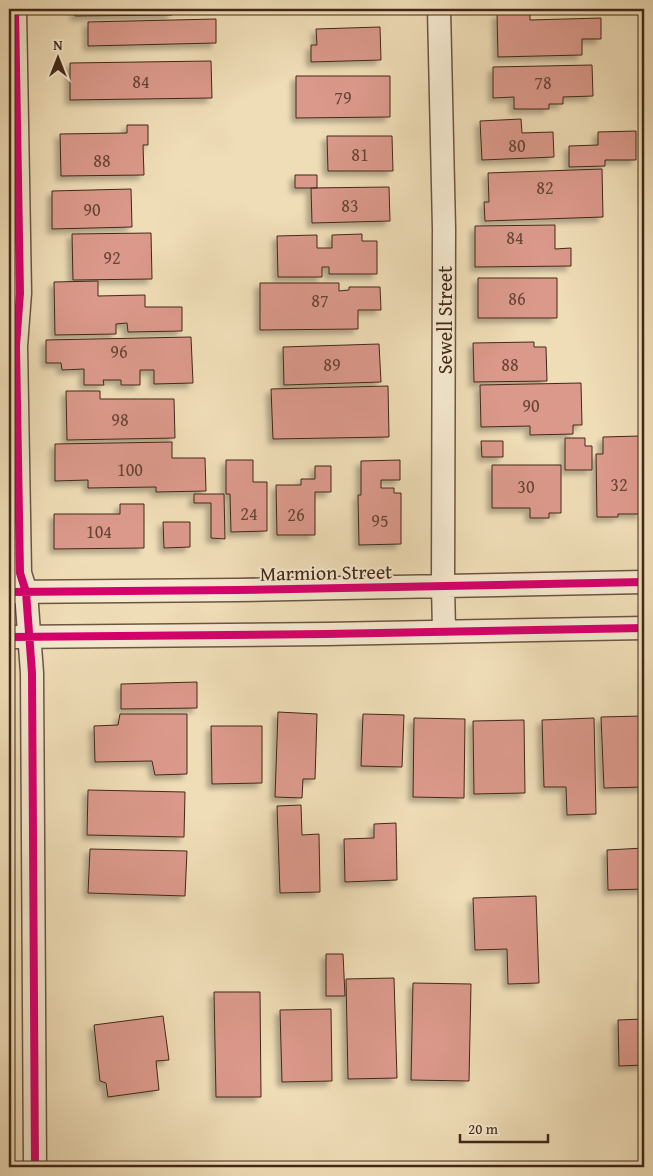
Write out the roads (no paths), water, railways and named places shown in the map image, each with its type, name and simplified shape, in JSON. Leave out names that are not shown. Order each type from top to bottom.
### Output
[{"type":"street","points":[[15,9],[20,292],[16,346],[20,573],[17,592],[19,637],[32,673],[35,1167]]},
{"type":"street","name":"Sewell Street","points":[[439,9],[444,229],[444,631]]},
{"type":"street","name":"Marmion Street","points":[[17,592],[237,590],[644,582]]},
{"type":"street","points":[[19,637],[644,628]]}]
